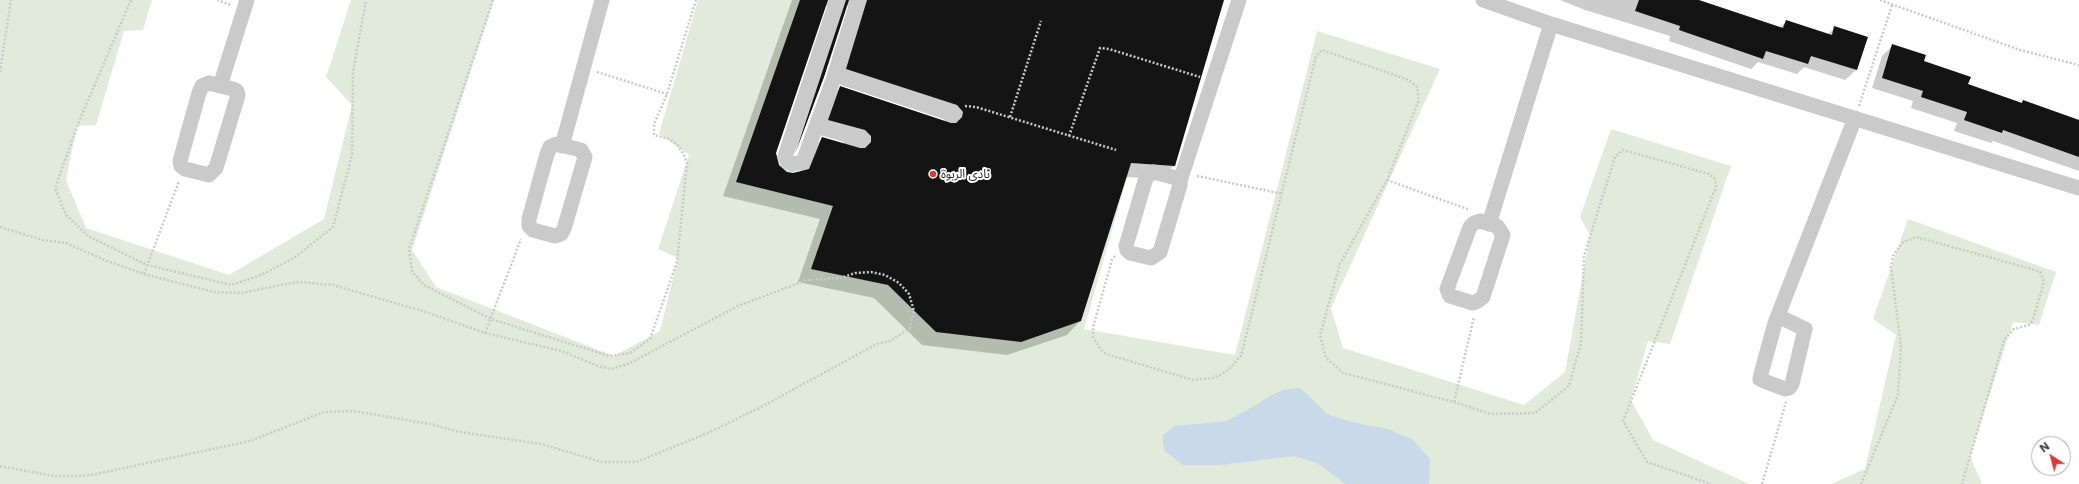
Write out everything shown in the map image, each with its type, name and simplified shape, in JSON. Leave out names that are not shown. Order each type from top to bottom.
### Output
[{"type":"street","points":[[220,86],[247,0]]},
{"type":"street","points":[[562,146],[602,0]]},
{"type":"street","points":[[837,0],[785,156],[787,161],[792,164],[803,162],[834,77],[858,0]]},
{"type":"street","points":[[1181,177],[1176,178],[1154,172],[1148,176],[1126,246],[1130,253],[1151,258],[1160,252],[1181,177],[1238,0]]},
{"type":"street","points":[[1482,0],[1551,24],[2079,188]]},
{"type":"street","points":[[1490,221],[1551,24]]},
{"type":"street","points":[[812,73],[834,77],[954,114]]},
{"type":"street","points":[[209,83],[233,88],[237,91],[238,95],[216,168],[209,175],[185,169],[181,166],[180,161],[202,86],[209,83]]},
{"type":"street","points":[[1778,318],[1782,318],[1805,329],[1792,384],[1789,388],[1785,388],[1760,378],[1775,323],[1855,118]]},
{"type":"street","points":[[816,126],[862,139]]},
{"type":"street","points":[[557,144],[581,150],[585,157],[564,229],[561,234],[555,236],[533,230],[529,226],[529,219],[550,147],[557,144]]},
{"type":"street","points":[[1480,221],[1490,221],[1497,226],[1503,234],[1483,297],[1478,302],[1474,303],[1450,296],[1447,289],[1470,227],[1474,223],[1480,221]]},
{"type":"path","points":[[0,72],[10,0]]},
{"type":"path","points":[[1880,0],[2020,50],[2079,65]]},
{"type":"path","points":[[1855,118],[1892,5]]},
{"type":"path","points":[[1010,118],[1041,21]]},
{"type":"path","points":[[1069,136],[1100,48],[1109,48],[1212,81]]},
{"type":"path","points":[[1126,246],[1118,252],[1112,260],[1093,327],[1093,337],[1096,344],[1106,354],[1193,380],[1212,378],[1228,370],[1241,356],[1283,194],[1316,56],[1322,50],[1409,80],[1418,87],[1420,100],[1388,180],[1340,264],[1320,335],[1326,358],[1343,373],[1454,402],[1490,414],[1534,413],[1569,386],[1581,343],[1584,256],[1615,157],[1623,150],[1709,174],[1715,179],[1716,187],[1623,421],[1647,462],[1711,484]]},
{"type":"path","points":[[584,68],[667,94]]},
{"type":"path","points":[[954,114],[963,106],[976,107],[1116,150]]},
{"type":"path","points":[[144,274],[185,169]]},
{"type":"path","points":[[1181,177],[1283,194]]},
{"type":"path","points":[[1388,180],[1490,221]]},
{"type":"path","points":[[485,333],[529,219]]},
{"type":"path","points":[[0,227],[43,240],[66,243],[107,261],[144,274],[200,289],[228,293],[256,291],[301,282],[333,285],[426,312],[485,333],[561,351],[598,366],[617,368],[655,351],[710,320],[767,294],[807,280],[841,278],[855,273],[870,272],[885,276],[898,283],[909,294],[914,312],[910,328],[890,341],[877,344],[761,407],[708,433],[636,462],[602,462],[541,444],[460,432],[430,424],[354,411],[324,412],[250,441],[96,474],[82,476],[53,476],[0,466]]},
{"type":"path","points":[[1861,484],[1898,395],[1901,346],[1891,267],[1893,256],[1902,243],[1916,237],[2035,270],[2040,272],[2044,281],[2034,320],[2029,325],[2014,329],[2004,340],[1962,484]]},
{"type":"path","points":[[1454,402],[1478,302]]},
{"type":"path","points":[[1762,484],[1792,384]]},
{"type":"green space","points":[[0,0],[152,0],[143,30],[124,31],[96,125],[77,126],[66,180],[86,228],[229,275],[324,219],[352,105],[326,77],[351,0],[494,0],[412,250],[436,287],[614,356],[660,331],[678,258],[658,249],[689,155],[659,134],[698,0],[809,0],[769,143],[785,168],[838,186],[1135,149],[1084,329],[1235,355],[1317,31],[1440,69],[1331,308],[1343,348],[1524,405],[1565,372],[1590,235],[1580,217],[1611,129],[1731,166],[1670,344],[1648,341],[1631,400],[1653,440],[1749,484],[0,484]]},
{"type":"green space","points":[[1908,219],[2056,272],[2039,325],[2013,322],[1970,456],[1982,484],[1831,484],[1865,469],[1896,335],[1873,319]]},
{"type":"water","points":[[1299,388],[1327,414],[1352,422],[1387,429],[1412,439],[1430,459],[1429,484],[1346,484],[1317,463],[1294,456],[1220,465],[1183,465],[1166,452],[1163,446],[1163,435],[1174,426],[1227,421],[1283,390]]},
{"type":"building","name":"نادى الربوة","points":[[800,0],[828,0],[776,153],[779,165],[787,172],[793,173],[809,169],[822,137],[860,148],[865,148],[871,142],[871,136],[865,130],[828,120],[840,86],[951,123],[956,123],[962,117],[963,112],[957,105],[846,69],[867,0],[1224,0],[1175,166],[1131,163],[1081,321],[1021,342],[936,332],[888,285],[811,269],[833,206],[736,182]]},
{"type":"building","points":[[846,0],[849,0],[824,77],[795,154]]},
{"type":"building","points":[[1639,0],[1699,0],[1783,28],[1786,20],[1832,35],[1834,26],[1868,37],[1857,70],[1811,56],[1808,64],[1766,51],[1763,59],[1679,30],[1680,26],[1635,11]]},
{"type":"building","points":[[1892,44],[1926,55],[1924,61],[1971,77],[1968,84],[2022,103],[2023,100],[2079,120],[2079,157],[2003,130],[2002,133],[1964,120],[1967,112],[1921,97],[1923,91],[1882,78]]},
{"type":"place","name":"نادى الربوة","points":[[933,174]]}]
